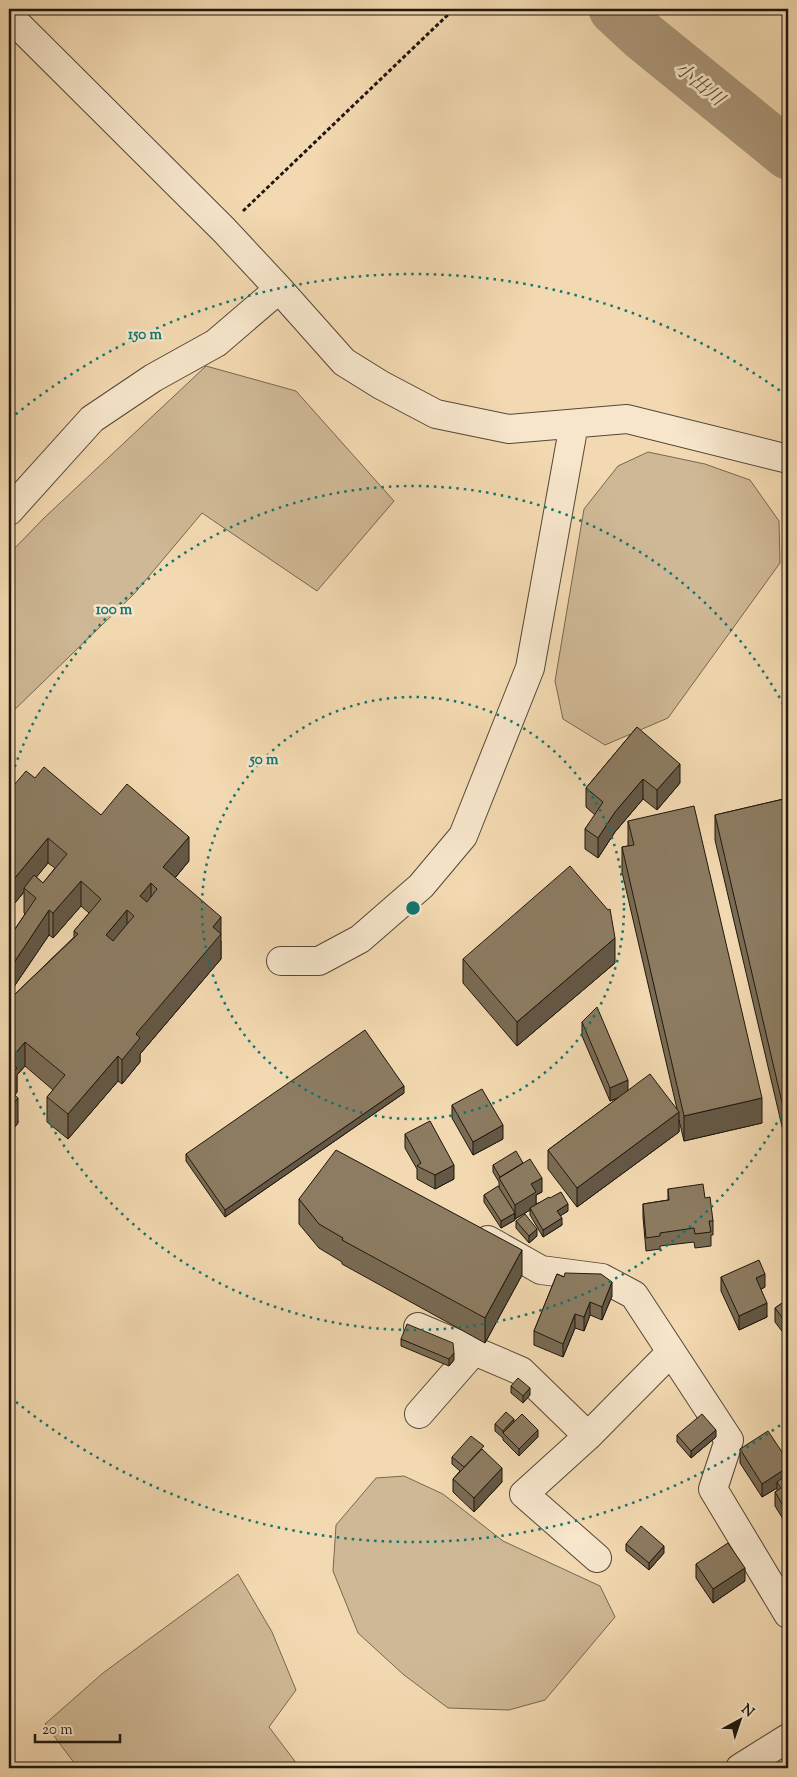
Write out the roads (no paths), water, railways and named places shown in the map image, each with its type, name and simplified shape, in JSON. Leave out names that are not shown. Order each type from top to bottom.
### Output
[{"type":"street","points":[[9,16],[224,230],[344,362],[381,386],[436,414],[509,429],[628,420],[788,459]]},
{"type":"street","points":[[9,511],[92,419],[153,378],[216,343],[279,289]]},
{"type":"street","points":[[281,961],[319,961],[360,939],[421,886],[463,836],[530,668],[574,424]]},
{"type":"street","points":[[464,1226],[541,1270],[602,1278],[634,1295],[729,1440],[713,1489],[788,1614]]},
{"type":"street","points":[[418,1328],[521,1371],[588,1436]]},
{"type":"street","points":[[420,1414],[474,1351]]},
{"type":"street","points":[[597,1558],[524,1494],[588,1436],[671,1352]]},
{"type":"street","points":[[740,1768],[788,1738]]},
{"type":"waterway","name":"小出川","points":[[614,9],[643,36],[788,154]]}]
